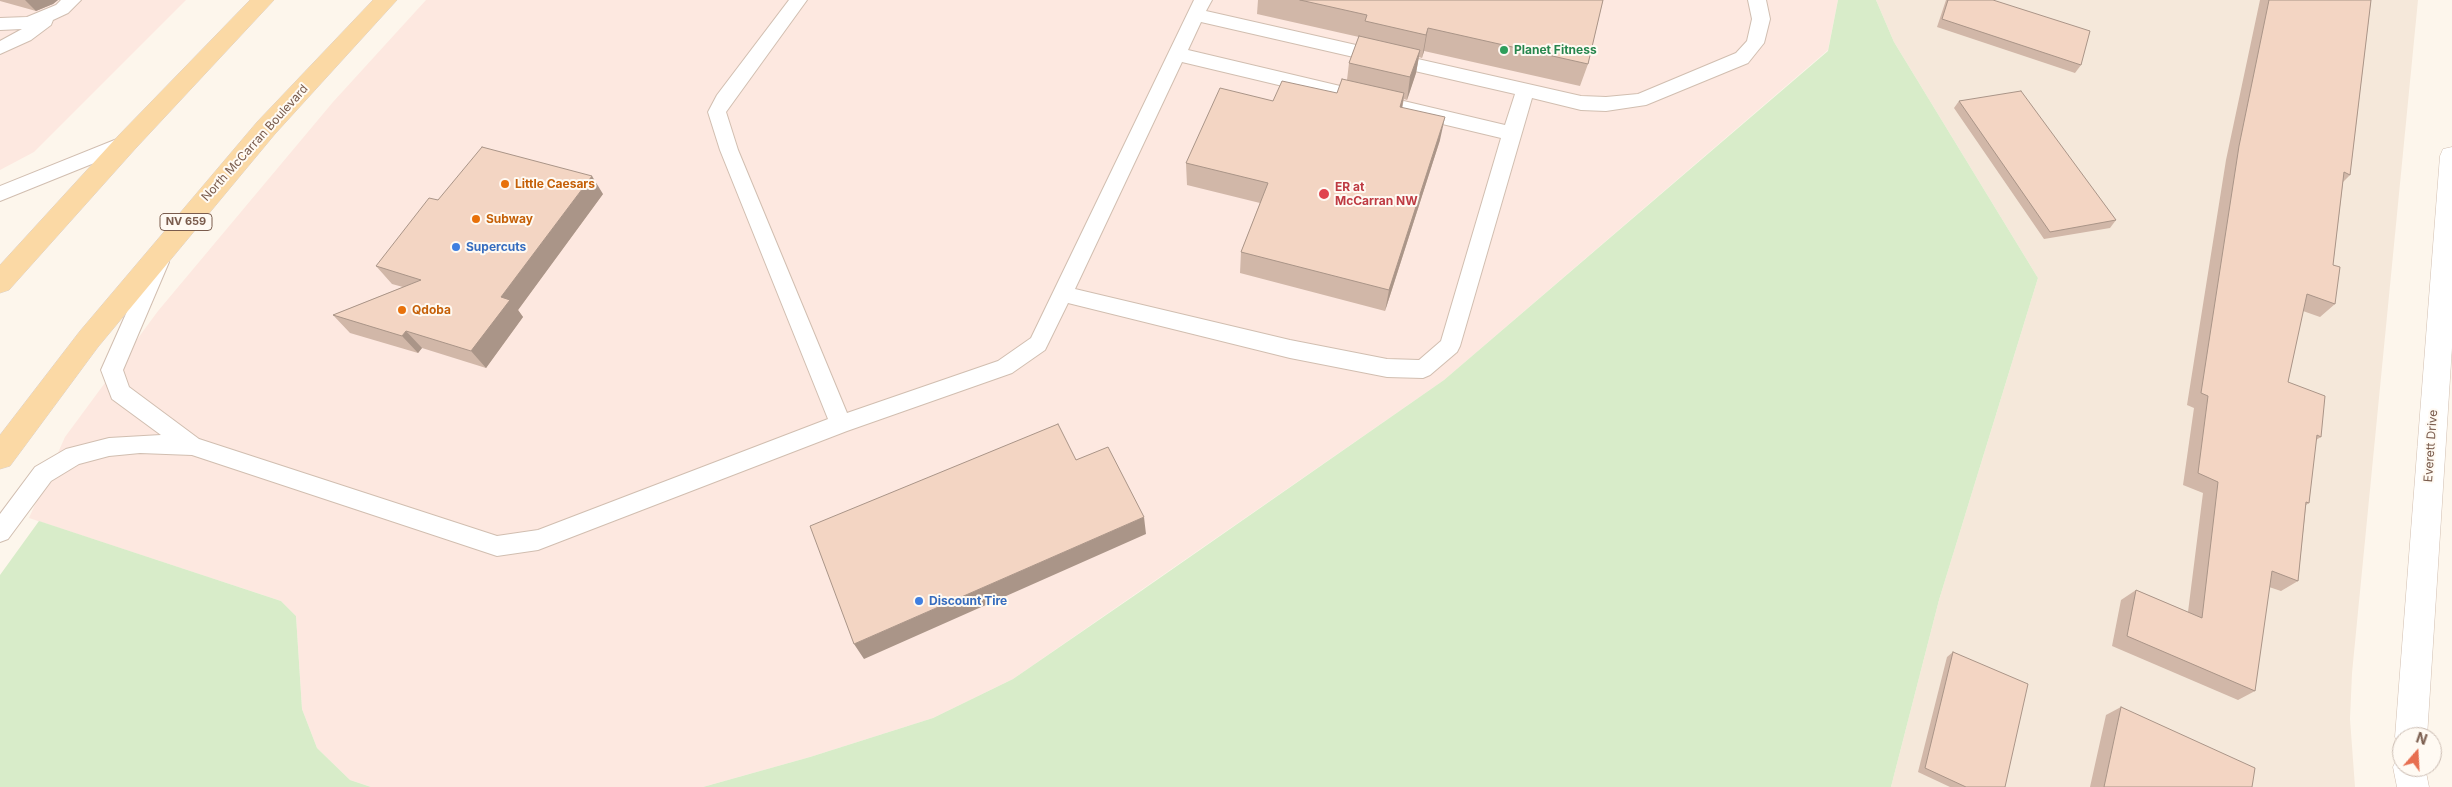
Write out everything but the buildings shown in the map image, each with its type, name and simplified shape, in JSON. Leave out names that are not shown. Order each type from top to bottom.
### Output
[{"type":"main road","points":[[0,283],[127,142],[263,0]]},
{"type":"main road","name":"North McCarran Boulevard","points":[[0,457],[89,339],[168,243],[266,128],[386,0]]},
{"type":"street","name":"Everett Drive","points":[[2412,727],[2441,463],[2452,156]]},
{"type":"lane","points":[[798,0],[723,100],[717,112],[729,150],[841,424]]},
{"type":"lane","points":[[0,532],[43,474],[74,456],[109,447],[132,445],[192,446],[497,546],[538,540],[841,424],[1005,367],[1038,344],[1199,8],[1525,90],[1581,103],[1606,104],[1640,100],[1742,58],[1755,43],[1761,19],[1757,0]]},
{"type":"lane","points":[[0,24],[29,23],[67,4]]},
{"type":"lane","points":[[0,48],[25,36],[67,4]]},
{"type":"lane","points":[[1177,54],[1512,134]]},
{"type":"lane","points":[[1063,294],[1290,349],[1387,368],[1423,369],[1450,346],[1525,90]]},
{"type":"lane","points":[[0,194],[127,142]]},
{"type":"lane","points":[[168,243],[112,370],[120,393],[192,446]]},
{"type":"shaded area","points":[[0,0],[186,0],[34,152],[0,170]]},
{"type":"shaded area","points":[[426,0],[1838,0],[1828,50],[1444,380],[1013,679],[933,718],[810,757],[703,787],[371,787],[350,780],[317,748],[302,709],[296,616],[281,601],[29,518],[65,437],[158,311],[333,102]]},
{"type":"shaded area","points":[[1876,0],[2418,0],[2352,673],[2350,719],[2355,787],[1891,787],[1939,600],[2038,278],[1894,42]]},
{"type":"green space","points":[[1838,0],[1876,0],[1894,42],[2038,278],[1939,600],[1891,787],[703,787],[810,757],[933,718],[1013,679],[1141,591],[1444,380],[1828,51]]},
{"type":"green space","points":[[39,521],[281,601],[296,616],[302,709],[317,748],[350,780],[371,787],[0,787],[0,575]]},
{"type":"place","name":"Planet Fitness","points":[[1504,50]]},
{"type":"place","name":"Little Caesars","points":[[505,184]]},
{"type":"place","name":"ER at McCarran NW","points":[[1324,194]]},
{"type":"place","name":"Subway","points":[[476,219]]},
{"type":"place","name":"Supercuts","points":[[456,247]]},
{"type":"place","name":"Qdoba","points":[[402,310]]},
{"type":"place","name":"Discount Tire","points":[[919,601]]}]
